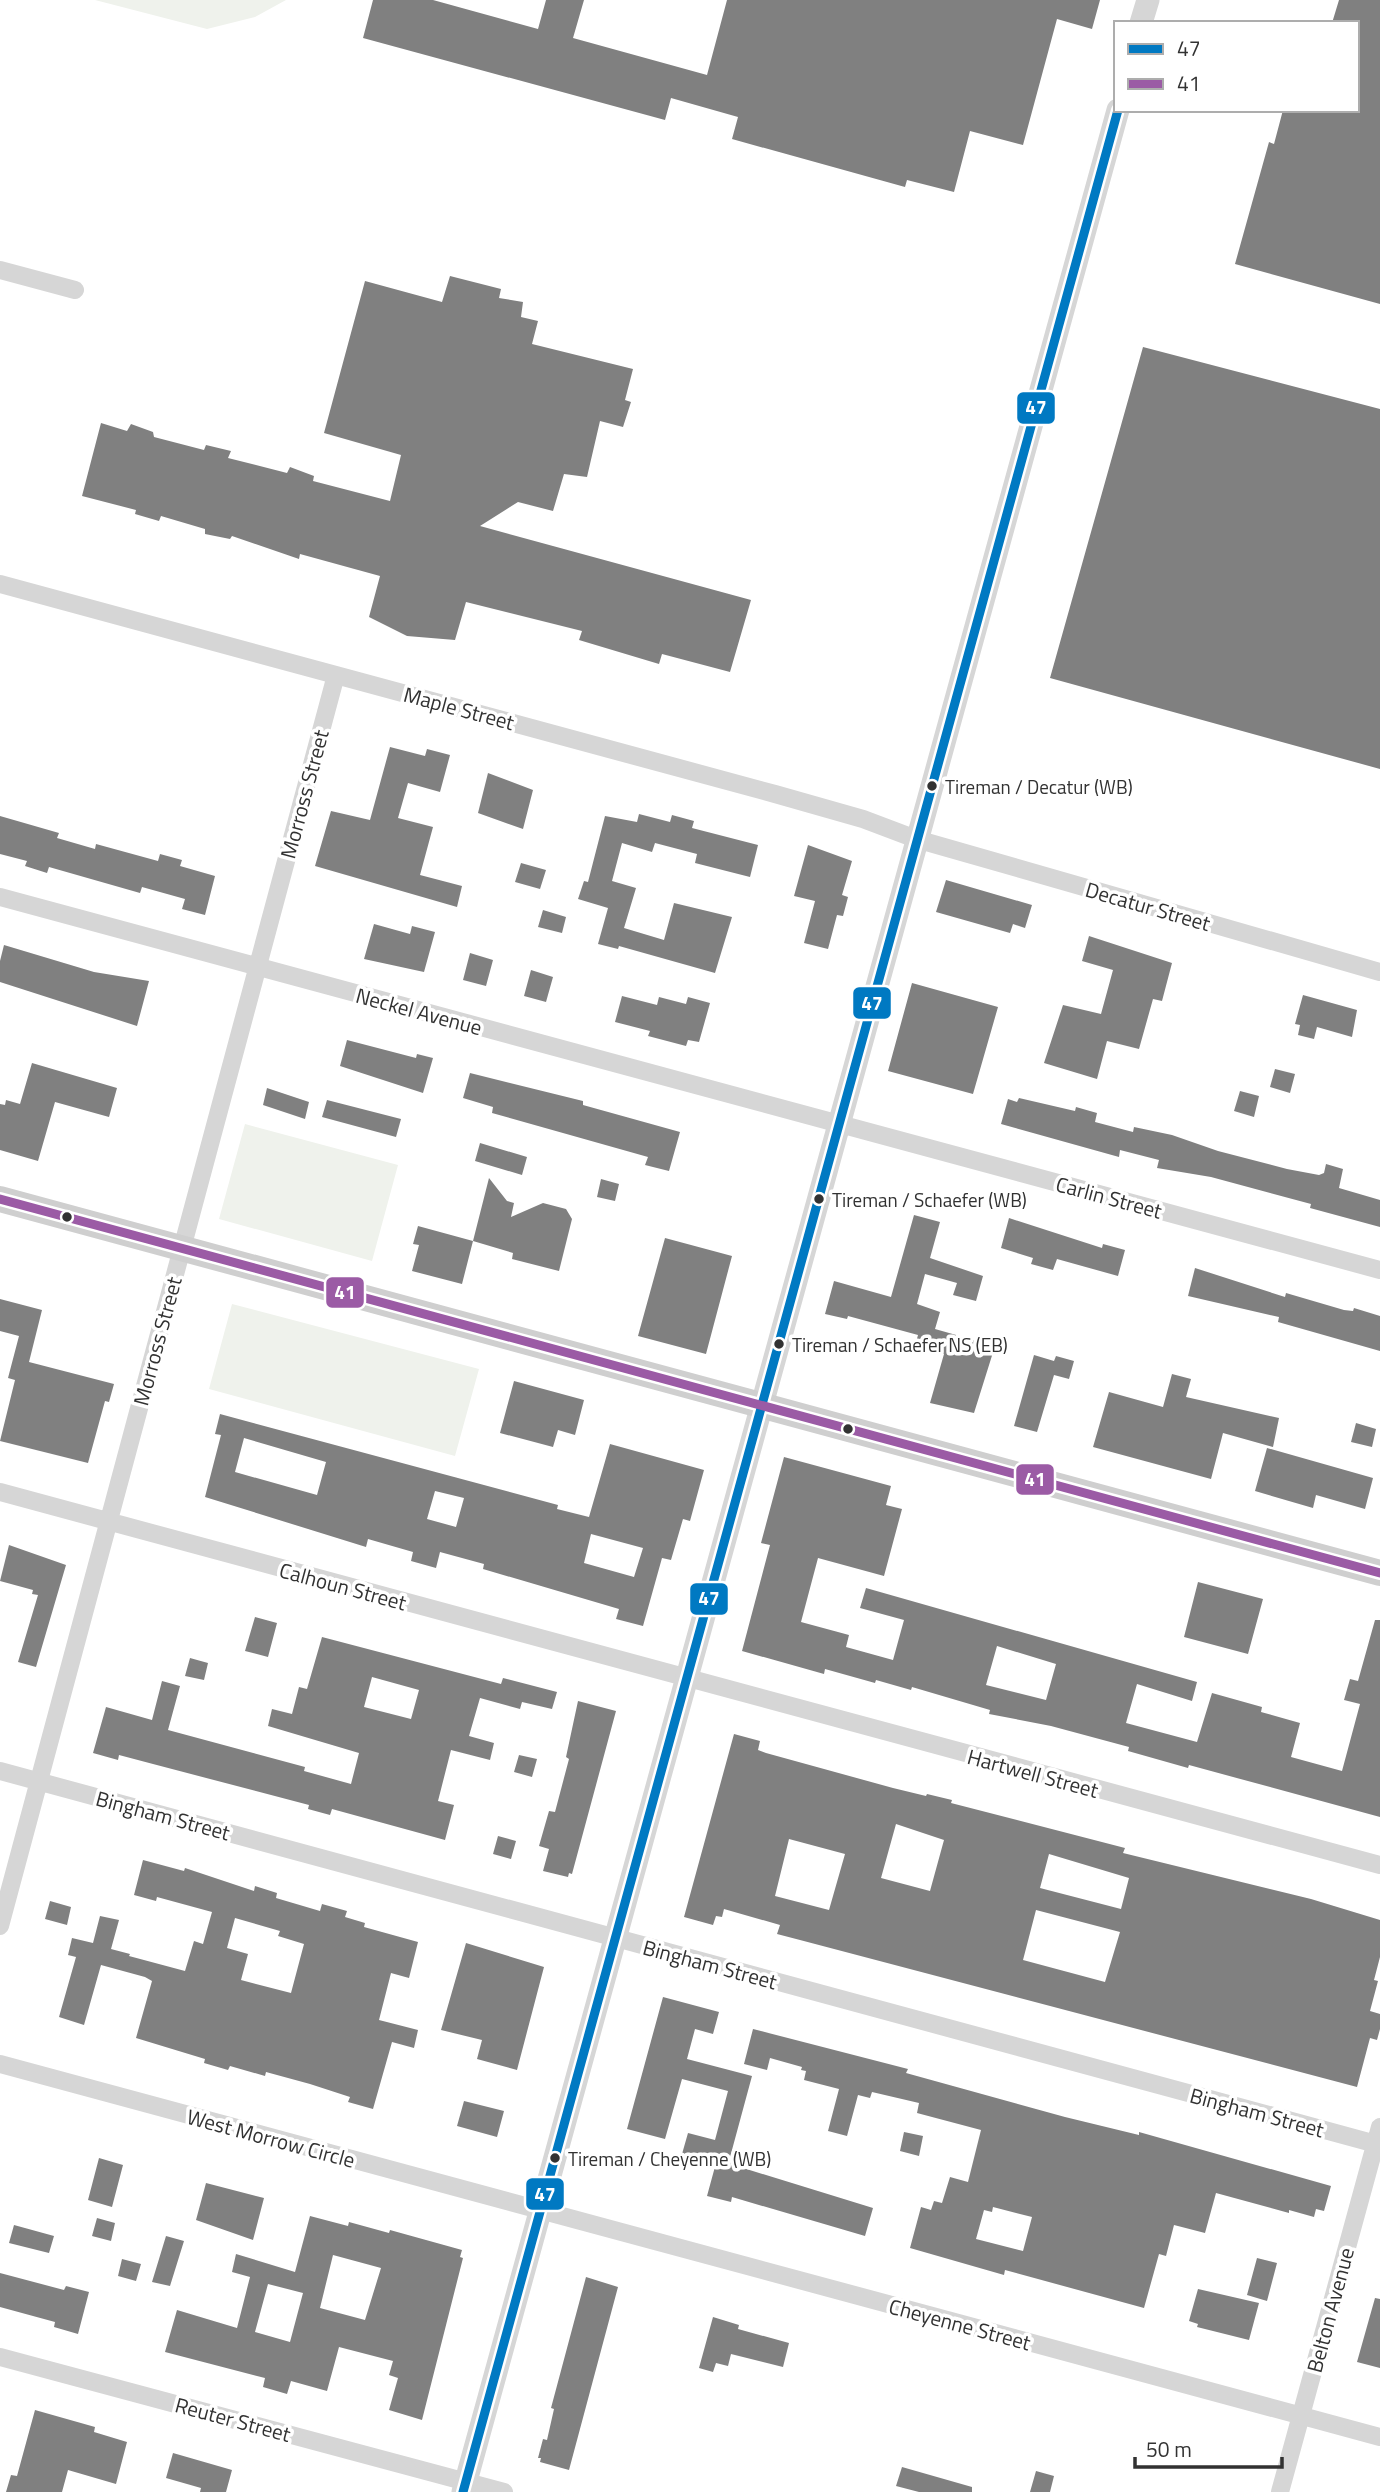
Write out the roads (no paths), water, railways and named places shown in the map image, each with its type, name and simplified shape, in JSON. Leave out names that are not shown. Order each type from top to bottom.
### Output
[{"type":"main road","points":[[0,1199],[1380,1573]]},
{"type":"street","points":[[1142,21],[1147,0]]},
{"type":"street","points":[[464,2487],[1117,112]]},
{"type":"street","points":[[0,270],[75,290]]},
{"type":"street","name":"Maple Street","points":[[0,584],[775,793],[863,819],[916,839]]},
{"type":"street","name":"Morross Street","points":[[0,1926],[336,675]]},
{"type":"street","name":"Decatur Street","points":[[916,839],[1380,972]]},
{"type":"street","name":"Neckel Avenue","points":[[0,897],[837,1124]]},
{"type":"street","name":"Carlin Street","points":[[837,1124],[1380,1270]]},
{"type":"street","name":"Calhoun Street","points":[[0,1492],[686,1679]]},
{"type":"street","name":"Hartwell Street","points":[[686,1679],[1380,1865]]},
{"type":"street","name":"Bingham Street","points":[[0,1771],[615,1938],[1379,2139]]},
{"type":"street","name":"West Morrow Circle","points":[[0,2064],[541,2211]]},
{"type":"street","name":"Belton Avenue","points":[[1280,2492],[1379,2139]]},
{"type":"street","name":"Cheyenne Street","points":[[541,2211],[1380,2437]]},
{"type":"street","name":"Reuter Street","points":[[0,2357],[464,2487],[504,2492]]},
{"type":"place","name":"Tireman / Decatur (WB)","points":[[932,786]]},
{"type":"place","name":"Tireman / Schaefer (WB)","points":[[819,1199]]},
{"type":"place","name":"Tireman / Schaefer NS (EB)","points":[[779,1344]]},
{"type":"place","name":"Tireman / Cheyenne (WB)","points":[[555,2158]]}]
